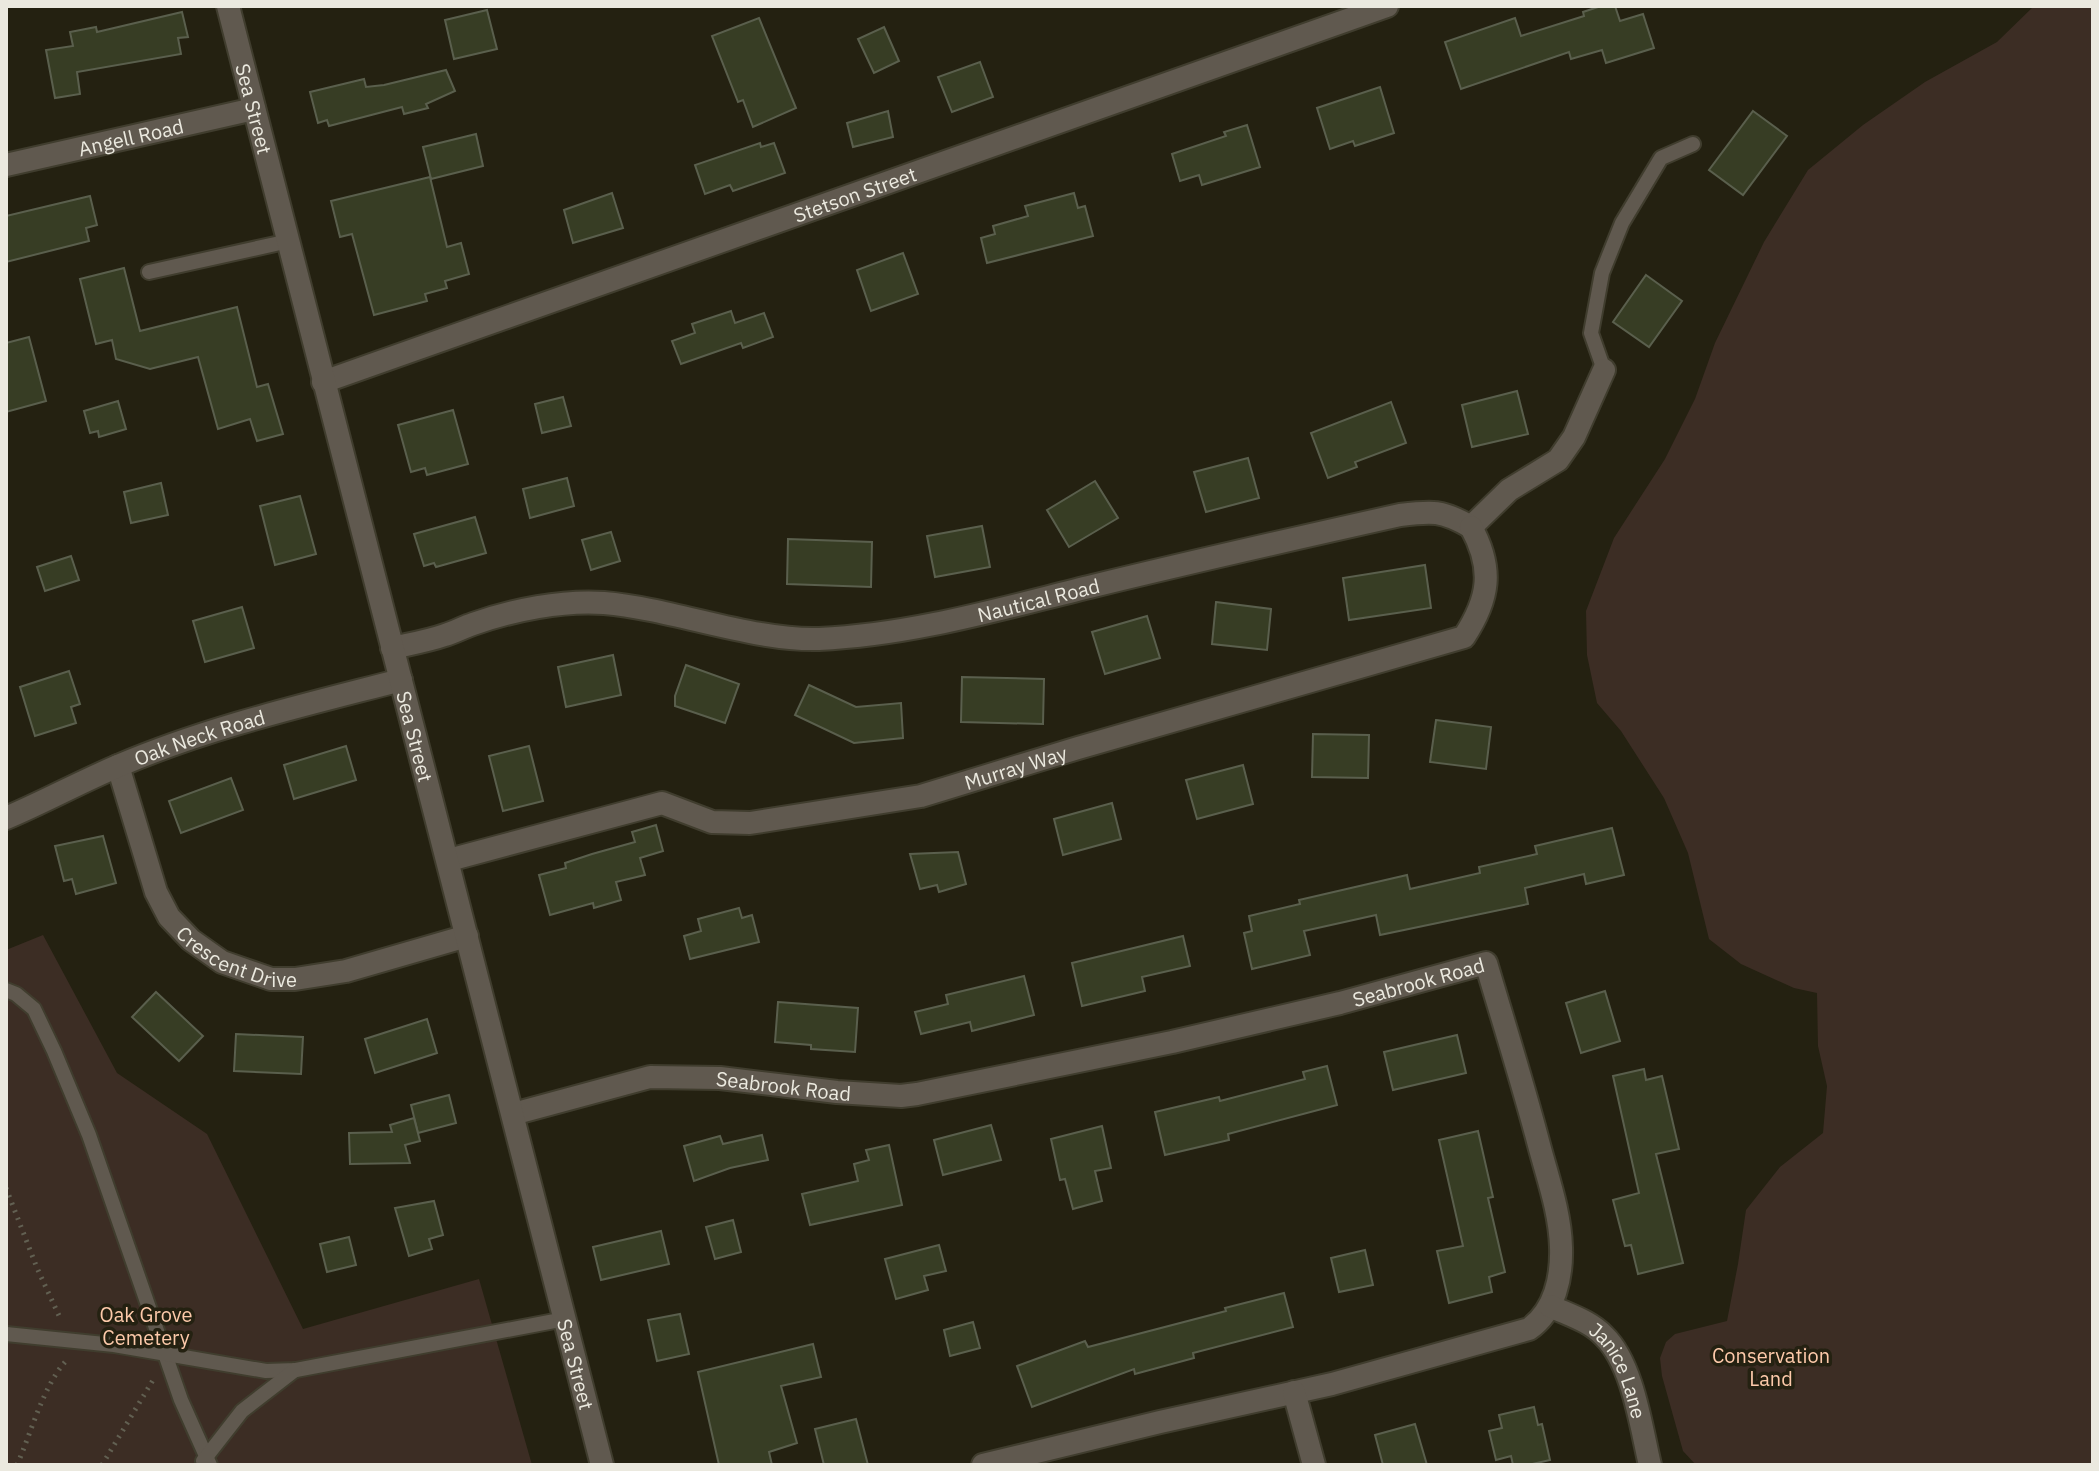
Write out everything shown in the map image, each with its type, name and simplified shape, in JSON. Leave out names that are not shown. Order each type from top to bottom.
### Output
[{"type":"street","name":"Sea Street","points":[[228,6],[602,1465]]},
{"type":"street","name":"Stetson Street","points":[[323,382],[1387,6]]},
{"type":"street","name":"Angell Road","points":[[6,165],[254,109]]},
{"type":"street","points":[[1471,527],[1509,490],[1558,460],[1574,437],[1604,370]]},
{"type":"street","name":"Nautical Road","points":[[392,648],[445,636],[474,623],[522,611],[568,604],[601,603],[643,608],[769,634],[817,639],[881,633],[947,622],[1400,515],[1436,511],[1451,515],[1471,527]]},
{"type":"street","name":"Murray Way","points":[[449,860],[662,803],[712,822],[750,823],[921,796],[1464,637],[1484,601],[1483,554],[1471,527]]},
{"type":"street","name":"Oak Neck Road","points":[[6,818],[118,766],[270,712],[401,680]]},
{"type":"street","name":"Crescent Drive","points":[[118,766],[156,892],[169,917],[191,940],[222,962],[271,979],[295,979],[346,971],[467,936]]},
{"type":"street","name":"Seabrook Road","points":[[513,1114],[650,1077],[720,1078],[837,1092],[917,1094],[1187,1039],[1340,1003],[1486,963],[1556,1209],[1561,1250],[1550,1306]]},
{"type":"street","points":[[983,1465],[1332,1384],[1529,1329],[1539,1322],[1550,1306]]},
{"type":"street","name":"Janice Lane","points":[[1550,1306],[1592,1326],[1615,1349],[1630,1386],[1650,1465]]},
{"type":"street","points":[[1294,1392],[1314,1465]]},
{"type":"lane","points":[[1604,370],[1591,333],[1602,273],[1622,223],[1661,158],[1693,144]]},
{"type":"lane","points":[[149,272],[289,241]]},
{"type":"lane","points":[[6,990],[34,1009],[54,1051],[89,1135],[205,1462]]},
{"type":"lane","points":[[6,1334],[167,1354],[266,1371],[296,1370],[565,1319]]},
{"type":"lane","points":[[205,1462],[242,1411],[296,1370]]},
{"type":"path","points":[[6,1188],[70,1341],[70,1356],[51,1378],[17,1465]]},
{"type":"path","points":[[102,1465],[167,1354]]},
{"type":"green space","name":"Conservation Land","points":[[2034,6],[2093,6],[2093,1465],[1696,1465],[1683,1451],[1660,1358],[1666,1342],[1675,1334],[1727,1321],[1746,1210],[1780,1167],[1823,1133],[1827,1086],[1818,1046],[1817,993],[1794,988],[1741,964],[1709,939],[1688,853],[1664,798],[1621,731],[1597,703],[1587,655],[1586,611],[1614,538],[1665,459],[1695,399],[1715,343],[1764,242],[1808,170],[1863,125],[1925,82],[1997,42]]},
{"type":"green space","name":"Oak Grove Cemetery","points":[[43,935],[117,1073],[207,1134],[303,1329],[479,1279],[532,1465],[6,1465],[6,950]]},
{"type":"building","points":[[1601,6],[1615,6],[1620,21],[1643,14],[1654,48],[1606,63],[1602,50],[1571,59],[1569,52],[1461,89],[1445,42],[1515,18],[1521,36],[1584,16],[1583,12]]},
{"type":"building","points":[[487,10],[497,49],[454,59],[445,20]]},
{"type":"building","points":[[182,12],[188,37],[178,38],[181,54],[77,72],[80,94],[55,98],[46,50],[73,46],[70,32],[96,27],[97,32]]},
{"type":"building","points":[[759,18],[796,108],[753,127],[743,100],[738,102],[712,36]]},
{"type":"building","points":[[884,27],[899,61],[874,73],[858,39]]},
{"type":"building","points":[[980,62],[993,97],[952,112],[938,77]]},
{"type":"building","points":[[446,70],[455,91],[426,104],[428,108],[404,114],[402,107],[329,126],[327,120],[318,123],[310,92],[364,79],[366,87],[384,85]]},
{"type":"building","points":[[1380,87],[1394,133],[1355,146],[1353,141],[1330,149],[1317,108]]},
{"type":"building","points":[[888,111],[893,137],[853,147],[847,123]]},
{"type":"building","points":[[1753,111],[1787,136],[1743,195],[1709,170]]},
{"type":"building","points":[[1247,125],[1260,167],[1202,185],[1199,175],[1180,181],[1172,154],[1226,136],[1224,132]]},
{"type":"building","points":[[476,134],[483,166],[431,179],[423,147]]},
{"type":"building","points":[[760,143],[761,147],[774,143],[785,173],[733,191],[730,185],[705,194],[695,165]]},
{"type":"building","points":[[430,177],[447,247],[461,243],[469,274],[445,281],[447,288],[425,294],[427,301],[374,315],[352,234],[340,237],[331,201]]},
{"type":"building","points":[[612,193],[623,228],[573,243],[564,210]]},
{"type":"building","points":[[1074,193],[1078,208],[1085,206],[1093,236],[987,263],[981,238],[995,234],[993,226],[1028,216],[1025,206]]},
{"type":"building","points":[[90,196],[97,225],[86,228],[89,241],[6,262],[6,216]]},
{"type":"building","points":[[903,253],[918,294],[871,311],[857,270]]},
{"type":"building","points":[[124,268],[140,331],[237,307],[257,387],[268,384],[283,434],[257,441],[250,419],[218,429],[198,357],[150,369],[116,359],[112,340],[96,344],[80,279]]},
{"type":"building","points":[[1646,275],[1682,301],[1649,347],[1613,322]]},
{"type":"building","points":[[731,311],[735,323],[764,313],[773,337],[743,348],[741,343],[681,364],[672,341],[695,333],[692,324]]},
{"type":"building","points":[[29,337],[46,401],[6,412],[6,343]]},
{"type":"building","points":[[1517,391],[1528,434],[1472,447],[1462,405]]},
{"type":"building","points":[[563,397],[571,426],[542,433],[535,404]]},
{"type":"building","points":[[118,401],[126,429],[99,437],[98,431],[90,433],[84,411]]},
{"type":"building","points":[[1391,402],[1406,443],[1355,462],[1357,467],[1328,478],[1311,433]]},
{"type":"building","points":[[453,410],[468,464],[427,475],[425,468],[411,472],[398,425]]},
{"type":"building","points":[[1248,458],[1259,498],[1206,512],[1194,472]]},
{"type":"building","points":[[567,478],[574,506],[530,518],[523,489]]},
{"type":"building","points":[[1095,481],[1118,518],[1069,547],[1047,510]]},
{"type":"building","points":[[161,483],[168,515],[131,523],[124,492]]},
{"type":"building","points":[[300,496],[316,554],[275,565],[260,506]]},
{"type":"building","points":[[475,517],[486,553],[436,567],[434,563],[424,566],[414,534]]},
{"type":"building","points":[[982,526],[990,567],[935,577],[927,536]]},
{"type":"building","points":[[611,532],[620,561],[591,570],[582,540]]},
{"type":"building","points":[[788,539],[872,542],[871,587],[787,584]]},
{"type":"building","points":[[71,556],[79,580],[45,591],[37,567]]},
{"type":"building","points":[[1425,565],[1431,608],[1349,620],[1343,578]]},
{"type":"building","points":[[1216,602],[1271,609],[1267,650],[1212,644]]},
{"type":"building","points":[[242,607],[254,648],[205,662],[193,621]]},
{"type":"building","points":[[1147,616],[1160,658],[1105,674],[1092,632]]},
{"type":"building","points":[[613,655],[621,695],[566,707],[558,667]]},
{"type":"building","points":[[686,665],[739,684],[725,723],[675,706],[675,696]]},
{"type":"building","points":[[69,671],[80,704],[71,707],[76,723],[35,736],[20,687]]},
{"type":"building","points":[[962,677],[1044,679],[1043,724],[961,722]]},
{"type":"building","points":[[809,685],[856,707],[901,703],[903,738],[854,743],[795,715]]},
{"type":"building","points":[[1436,720],[1491,727],[1486,769],[1430,762]]},
{"type":"building","points":[[1313,734],[1369,735],[1368,778],[1312,777]]},
{"type":"building","points":[[346,746],[356,780],[294,799],[284,765]]},
{"type":"building","points":[[529,746],[543,801],[503,811],[489,756]]},
{"type":"building","points":[[1243,765],[1253,804],[1197,819],[1186,780]]},
{"type":"building","points":[[231,778],[243,810],[181,833],[169,801]]},
{"type":"building","points":[[1112,803],[1121,839],[1063,855],[1054,819]]},
{"type":"building","points":[[656,825],[663,851],[640,858],[645,875],[616,882],[621,900],[594,908],[593,903],[550,915],[539,875],[566,868],[565,863],[635,842],[632,832]]},
{"type":"building","points":[[1612,828],[1624,875],[1586,884],[1584,874],[1525,888],[1528,904],[1380,935],[1376,915],[1304,931],[1310,955],[1252,969],[1244,933],[1252,931],[1249,916],[1300,904],[1299,900],[1407,875],[1410,889],[1480,873],[1479,867],[1537,854],[1535,846]]},
{"type":"building","points":[[103,836],[116,883],[76,894],[72,879],[64,881],[55,846]]},
{"type":"building","points":[[958,852],[966,884],[939,892],[937,885],[920,889],[910,854]]},
{"type":"building","points":[[739,908],[742,918],[752,915],[759,942],[690,959],[684,936],[701,931],[698,919]]},
{"type":"building","points":[[1183,936],[1190,966],[1142,977],[1145,991],[1082,1006],[1072,963]]},
{"type":"building","points":[[1024,976],[1034,1015],[972,1031],[970,1022],[921,1034],[915,1012],[948,1004],[946,995]]},
{"type":"building","points":[[1605,991],[1620,1041],[1581,1053],[1566,1003]]},
{"type":"building","points":[[156,992],[203,1036],[179,1061],[132,1017]]},
{"type":"building","points":[[778,1002],[858,1008],[855,1052],[811,1049],[811,1045],[775,1042]]},
{"type":"building","points":[[427,1019],[437,1053],[375,1073],[365,1039]]},
{"type":"building","points":[[236,1034],[303,1037],[301,1074],[234,1071]]},
{"type":"building","points":[[1457,1035],[1466,1073],[1393,1090],[1384,1052]]},
{"type":"building","points":[[1327,1066],[1337,1105],[1228,1134],[1229,1140],[1165,1155],[1155,1112],[1219,1097],[1220,1101],[1305,1079],[1303,1072]]},
{"type":"building","points":[[1644,1069],[1646,1080],[1662,1076],[1679,1149],[1656,1154],[1683,1263],[1638,1274],[1631,1245],[1625,1246],[1613,1200],[1639,1193],[1613,1076]]},
{"type":"building","points":[[449,1095],[456,1123],[418,1133],[411,1105]]},
{"type":"building","points":[[414,1118],[420,1141],[405,1145],[410,1163],[350,1164],[349,1133],[392,1132],[390,1125]]},
{"type":"building","points":[[991,1125],[1001,1160],[943,1175],[934,1140]]},
{"type":"building","points":[[1102,1126],[1111,1168],[1095,1171],[1102,1201],[1073,1209],[1065,1179],[1060,1180],[1051,1139]]},
{"type":"building","points":[[1478,1131],[1493,1197],[1488,1198],[1505,1272],[1489,1277],[1492,1292],[1449,1303],[1437,1251],[1463,1246],[1439,1140]]},
{"type":"building","points":[[762,1135],[768,1160],[730,1168],[694,1181],[684,1146],[720,1136],[723,1144]]},
{"type":"building","points":[[889,1145],[902,1205],[810,1225],[802,1194],[858,1181],[854,1164],[869,1160],[866,1150]]},
{"type":"building","points":[[434,1201],[443,1235],[429,1239],[432,1249],[409,1256],[395,1208]]},
{"type":"building","points":[[733,1220],[741,1252],[715,1259],[706,1227]]},
{"type":"building","points":[[661,1231],[669,1264],[601,1280],[593,1247]]},
{"type":"building","points":[[349,1237],[356,1265],[327,1272],[320,1244]]},
{"type":"building","points":[[939,1245],[946,1271],[924,1276],[928,1290],[896,1299],[885,1259]]},
{"type":"building","points":[[1365,1250],[1373,1285],[1339,1292],[1331,1258]]},
{"type":"building","points":[[1284,1293],[1293,1327],[1193,1353],[1194,1358],[1135,1374],[1134,1369],[1032,1407],[1017,1366],[1085,1341],[1088,1347]]},
{"type":"building","points":[[680,1314],[689,1354],[657,1361],[648,1320]]},
{"type":"building","points":[[973,1322],[980,1348],[950,1356],[944,1330]]},
{"type":"building","points":[[813,1344],[821,1377],[781,1386],[797,1443],[769,1452],[772,1465],[719,1465],[698,1372]]},
{"type":"building","points":[[1534,1407],[1538,1425],[1542,1424],[1550,1460],[1513,1465],[1511,1456],[1496,1460],[1489,1431],[1502,1428],[1499,1415]]},
{"type":"building","points":[[856,1419],[868,1465],[824,1465],[815,1429]]},
{"type":"building","points":[[1415,1424],[1427,1465],[1383,1465],[1375,1435]]}]
